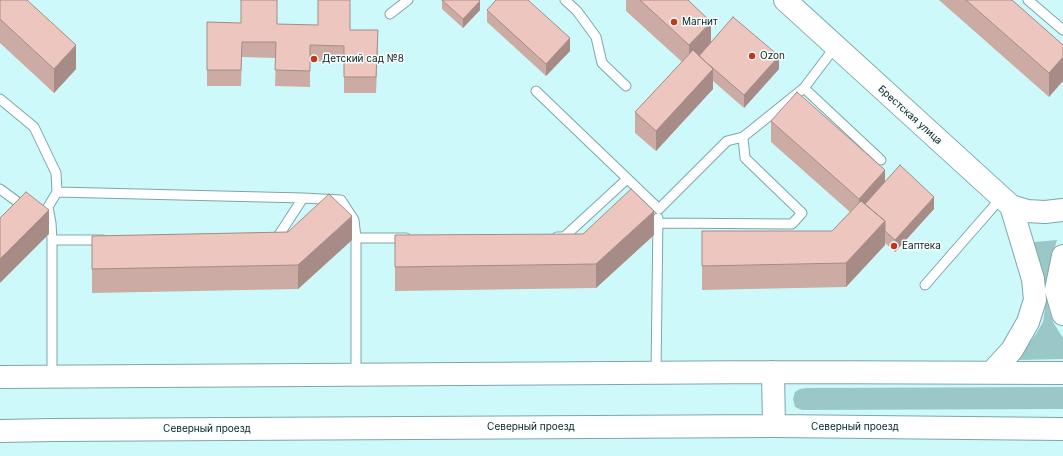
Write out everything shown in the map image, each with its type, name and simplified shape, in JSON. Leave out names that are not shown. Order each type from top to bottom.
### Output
[{"type":"main road","name":"Брестская улица","points":[[785,0],[1006,202],[1027,211],[1054,211]]},
{"type":"main road","points":[[992,372],[1012,350],[1028,322],[1034,300],[1033,279],[1006,202]]},
{"type":"main road","points":[[1063,256],[1056,290],[1063,314]]},
{"type":"main road","points":[[0,377],[656,372],[1063,373]]},
{"type":"main road","points":[[773,372],[774,426]]},
{"type":"main road","name":"Северный проезд","points":[[0,431],[774,426],[1063,429]]},
{"type":"lane","points":[[390,14],[408,0]]},
{"type":"lane","points":[[565,0],[576,11],[596,37],[602,63],[626,86]]},
{"type":"lane","points":[[1028,0],[1063,30]]},
{"type":"lane","points":[[656,372],[659,209],[727,141],[743,137],[804,88],[835,47]]},
{"type":"lane","points":[[804,88],[881,160]]},
{"type":"lane","points":[[536,91],[659,209]]},
{"type":"lane","points":[[0,98],[34,127],[56,173],[57,192],[48,207],[52,240],[52,376]]},
{"type":"lane","points":[[658,223],[792,224],[802,213],[745,158],[743,137]]},
{"type":"lane","points":[[548,237],[564,237],[627,179]]},
{"type":"lane","points":[[0,189],[16,206],[48,207]]},
{"type":"lane","points":[[57,192],[341,200],[354,220],[356,238],[356,375]]},
{"type":"lane","points":[[268,241],[276,241],[303,198]]},
{"type":"lane","points":[[925,285],[1006,202]]},
{"type":"lane","points":[[356,238],[412,238]]},
{"type":"lane","points":[[52,240],[114,240]]},
{"type":"green space","points":[[1057,240],[1047,275],[1049,309],[1053,322],[1063,338],[1063,359],[1017,360],[1043,322],[1045,309],[1044,275],[1034,242]]},
{"type":"green space","points":[[1063,387],[1063,409],[802,410],[795,407],[793,399],[795,392],[806,388]]},
{"type":"building","points":[[0,0],[27,0],[76,45],[54,69],[0,19]]},
{"type":"building","points":[[241,0],[277,0],[277,24],[318,25],[318,0],[350,0],[350,30],[378,30],[376,77],[344,77],[344,46],[310,45],[310,71],[275,70],[276,42],[242,42],[241,70],[207,70],[207,22],[241,23]]},
{"type":"building","points":[[442,0],[479,0],[480,1],[463,19]]},
{"type":"building","points":[[496,0],[528,0],[570,38],[546,64],[487,10]]},
{"type":"building","points":[[640,0],[688,0],[711,22],[689,45]]},
{"type":"building","points":[[966,0],[1012,0],[1063,45],[1063,57],[1049,73]]},
{"type":"building","points":[[733,17],[779,56],[744,95],[699,56]]},
{"type":"building","points":[[693,50],[713,69],[656,131],[635,112]]},
{"type":"building","points":[[797,92],[885,170],[859,199],[771,121]]},
{"type":"building","points":[[900,165],[934,197],[895,240],[885,231],[885,221],[865,204]]},
{"type":"building","points":[[631,189],[654,211],[596,264],[395,267],[395,235],[583,234]]},
{"type":"building","points":[[26,192],[49,210],[0,259],[0,218]]},
{"type":"building","points":[[329,194],[352,216],[298,265],[92,269],[92,236],[288,232]]},
{"type":"building","points":[[861,201],[885,221],[846,263],[702,266],[702,231],[832,231]]},
{"type":"place","name":"Магнит","points":[[674,22]]},
{"type":"place","name":"Ozon","points":[[752,56]]},
{"type":"place","name":"Детский сад №8","points":[[314,59]]},
{"type":"place","name":"Еаптека","points":[[894,246]]}]
